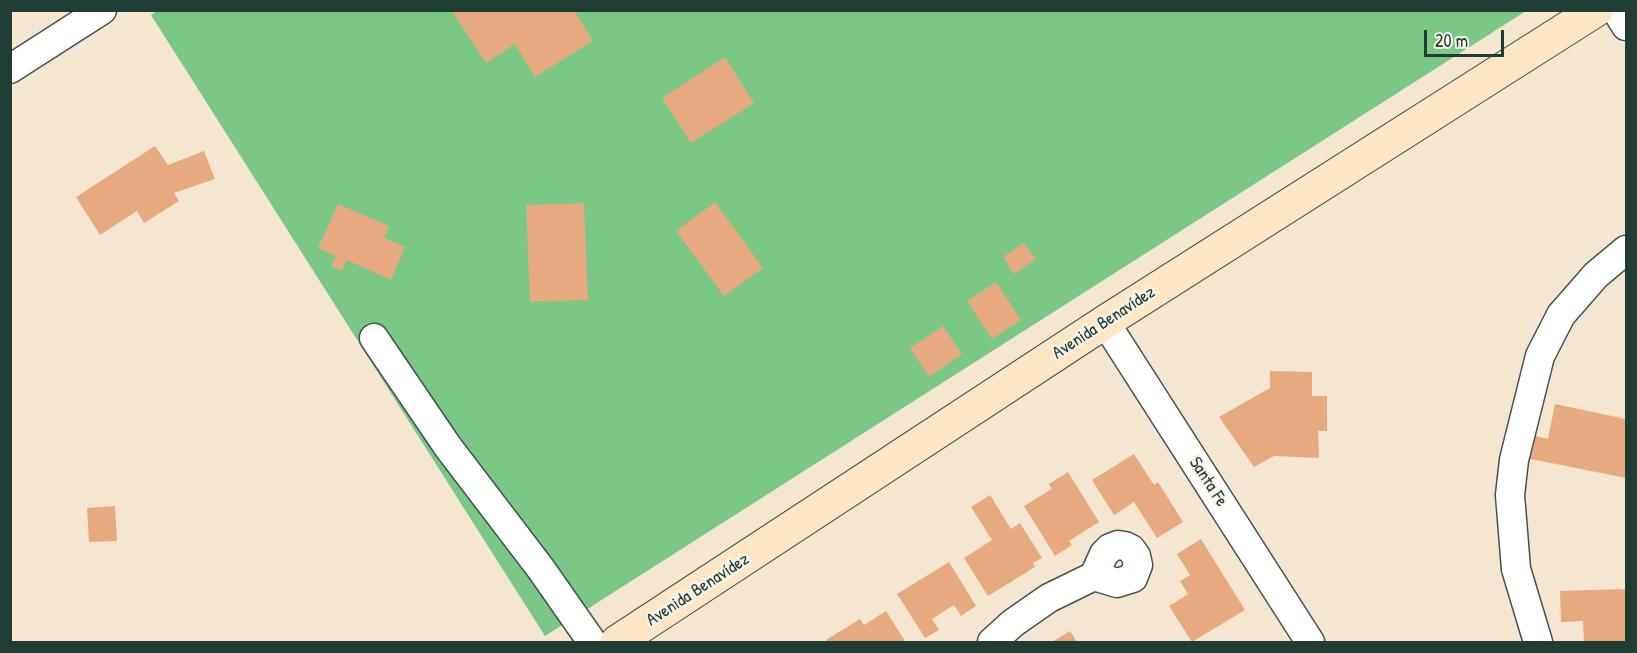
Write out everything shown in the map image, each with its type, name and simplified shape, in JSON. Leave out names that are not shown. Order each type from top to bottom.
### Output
[{"type":"main road","name":"Avenida Benavídez","points":[[617,642],[1105,322],[1596,10]]},
{"type":"street","points":[[10,69],[102,10]]},
{"type":"street","points":[[1616,10],[1626,26]]},
{"type":"street","points":[[1538,642],[1516,570],[1510,495],[1514,460],[1540,356],[1562,315],[1596,275],[1626,250]]},
{"type":"street","name":"Santa Fe","points":[[1105,322],[1311,642]]},
{"type":"street","points":[[374,338],[448,447],[542,570],[592,642]]},
{"type":"street","points":[[992,642],[1013,623],[1049,598],[1094,576]]},
{"type":"green space","points":[[158,10],[1526,11],[545,636],[151,15]]},
{"type":"building","points":[[451,10],[574,10],[593,41],[535,77],[515,44],[486,63]]},
{"type":"building","points":[[725,57],[754,103],[691,143],[662,98]]},
{"type":"building","points":[[155,146],[168,165],[204,151],[215,179],[174,193],[179,201],[144,223],[137,211],[100,235],[76,197]]},
{"type":"building","points":[[715,202],[763,268],[724,296],[676,231]]},
{"type":"building","points":[[584,203],[588,300],[530,302],[526,205]]},
{"type":"building","points":[[338,204],[389,226],[384,238],[405,247],[391,280],[347,260],[342,271],[331,266],[336,256],[318,248]]},
{"type":"building","points":[[1024,243],[1036,259],[1014,274],[1003,257]]},
{"type":"building","points":[[996,282],[1021,320],[992,339],[967,301]]},
{"type":"building","points":[[943,326],[962,354],[929,377],[910,348]]},
{"type":"building","points":[[1270,371],[1312,372],[1312,396],[1327,396],[1327,431],[1318,431],[1319,458],[1274,456],[1254,467],[1219,417],[1270,388]]},
{"type":"building","points":[[1555,404],[1626,419],[1626,478],[1521,457],[1526,434],[1548,439]]},
{"type":"building","points":[[1134,454],[1154,485],[1158,482],[1183,522],[1157,538],[1134,502],[1114,515],[1092,480]]},
{"type":"building","points":[[1068,472],[1099,522],[1069,541],[1072,545],[1055,556],[1024,506],[1052,489],[1049,484]]},
{"type":"building","points":[[990,495],[1011,529],[1020,523],[1042,558],[1033,563],[1035,567],[988,596],[964,558],[992,540],[971,507]]},
{"type":"building","points":[[115,506],[117,541],[89,542],[87,508]]},
{"type":"building","points":[[1201,539],[1245,610],[1192,642],[1169,606],[1188,594],[1180,581],[1190,575],[1177,554]]},
{"type":"building","points":[[949,562],[976,606],[961,616],[954,605],[932,619],[939,630],[925,638],[897,594]]},
{"type":"building","points":[[1626,589],[1626,642],[1584,642],[1583,621],[1561,622],[1560,591]]},
{"type":"building","points":[[886,611],[905,641],[828,642],[826,640],[860,619],[864,625]]},
{"type":"building","points":[[1070,631],[1077,642],[1052,642]]}]
